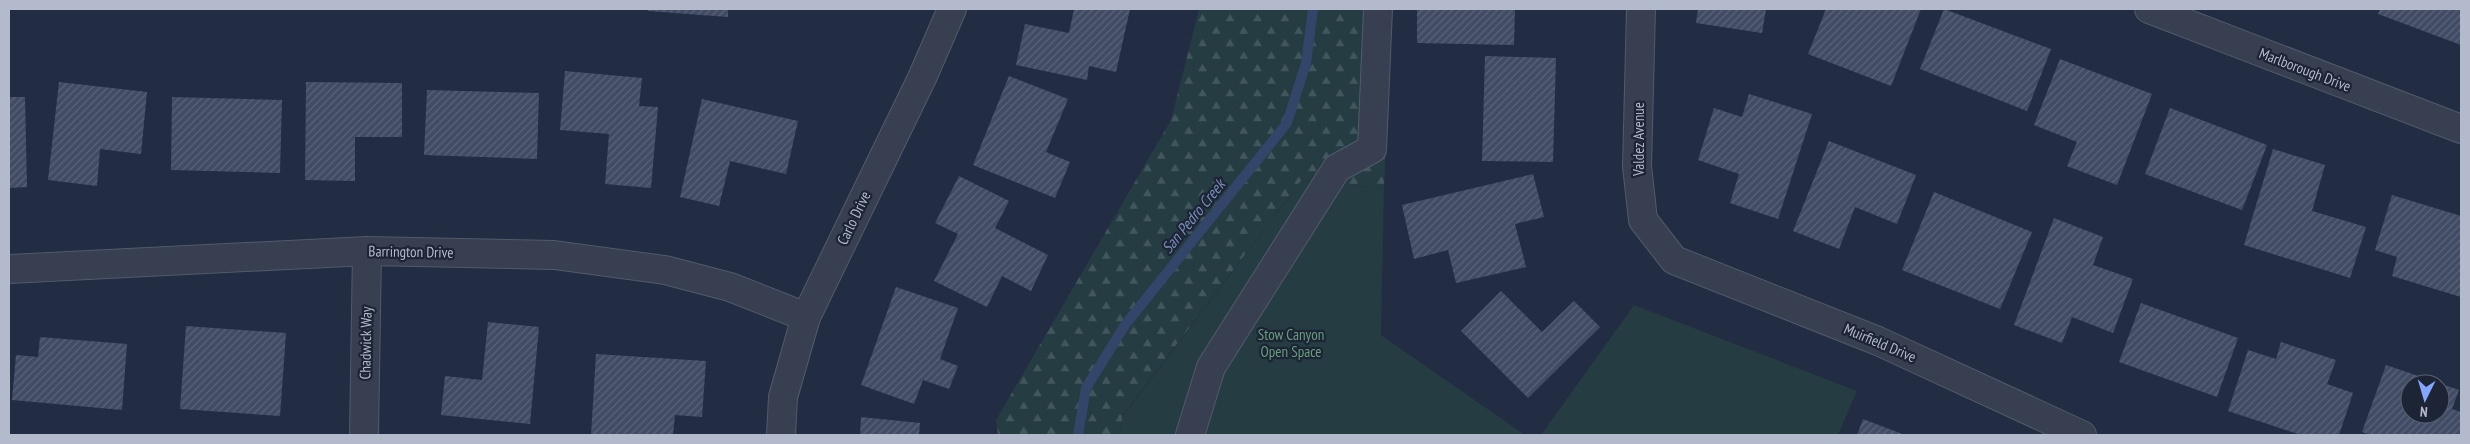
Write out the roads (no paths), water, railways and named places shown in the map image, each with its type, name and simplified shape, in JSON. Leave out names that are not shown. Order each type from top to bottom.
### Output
[{"type":"street","name":"Carlo Drive","points":[[781,435],[783,397],[806,318],[922,78],[952,9]]},
{"type":"street","points":[[1190,435],[1211,366],[1337,168],[1372,149],[1378,9]]},
{"type":"street","name":"Valdez Avenue","points":[[1641,9],[1637,166],[1644,220],[1674,260]]},
{"type":"street","name":"Marlborough Drive","points":[[2149,9],[2461,129]]},
{"type":"street","name":"Barrington Drive","points":[[9,269],[367,251],[554,255],[665,270],[730,287],[806,318]]},
{"type":"street","name":"Chadwick Way","points":[[364,435],[367,251]]},
{"type":"street","name":"Muirfield Drive","points":[[1674,260],[1878,341],[2070,433]]},
{"type":"waterway","name":"San Pedro Creek","points":[[1078,435],[1086,388],[1125,325],[1287,123],[1306,63],[1313,9]]},
{"type":"park label","name":"Stow Canyon Open Space","points":[[1291,344]]}]
